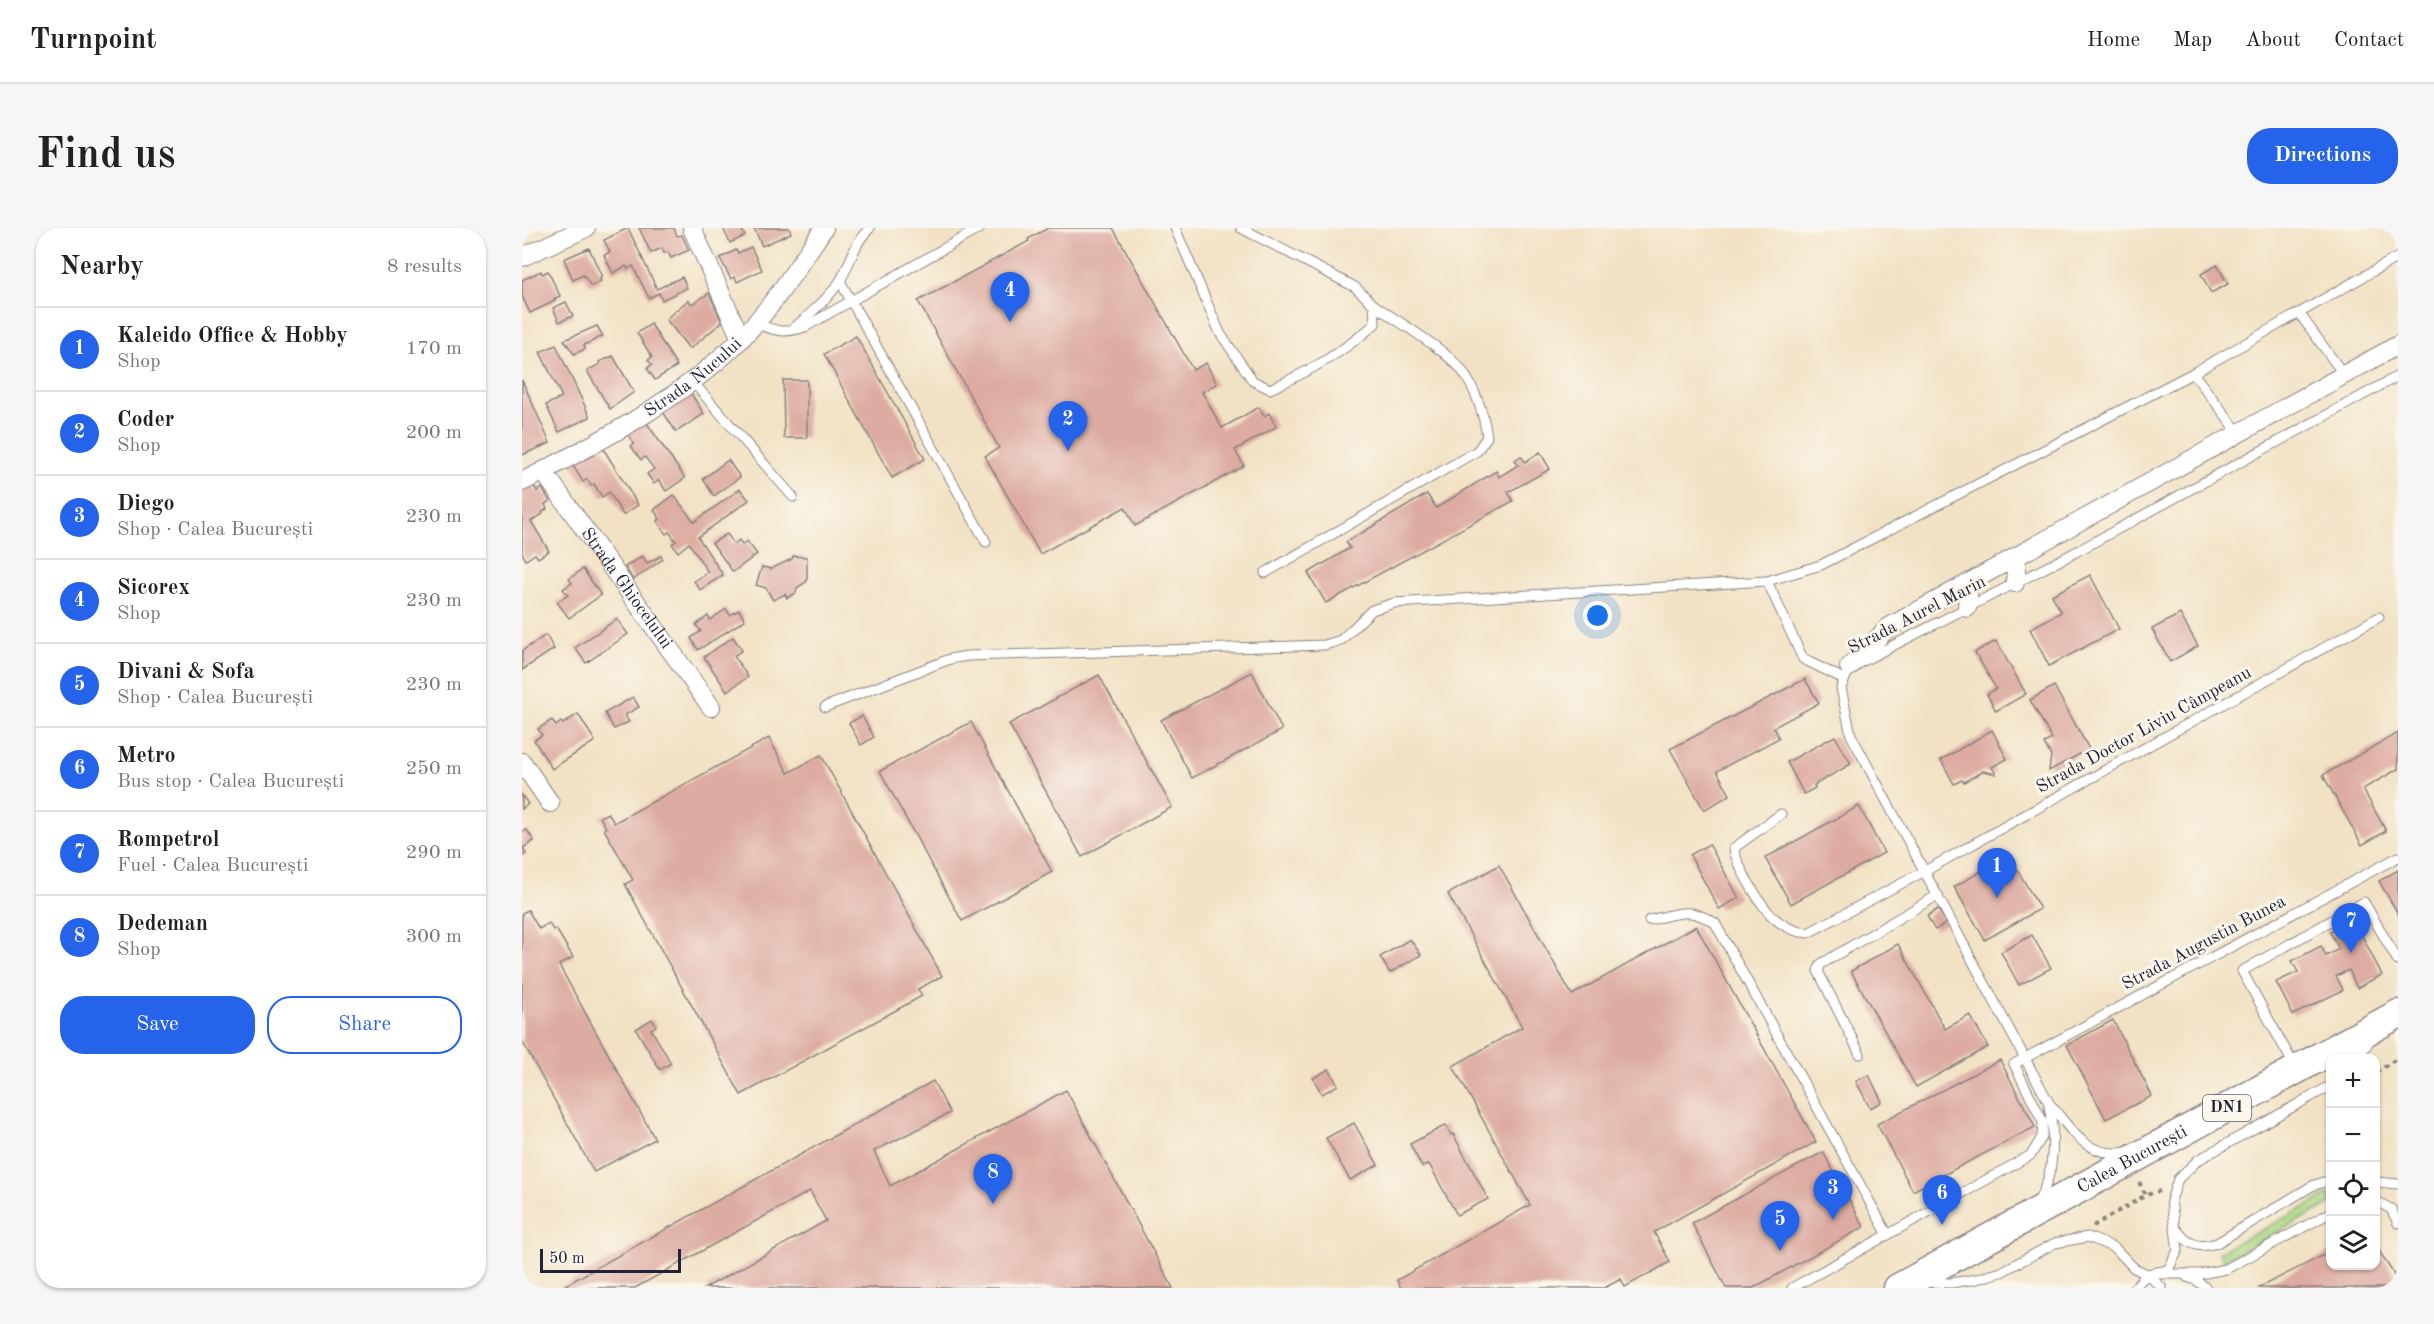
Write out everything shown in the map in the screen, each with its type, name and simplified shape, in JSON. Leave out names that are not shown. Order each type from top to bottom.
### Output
[{"type":"main road","name":"Calea București","points":[[1904,1285],[2390,1018]]},
{"type":"street","points":[[522,257],[586,228]]},
{"type":"street","points":[[692,228],[741,339]]},
{"type":"street","name":"Strada Nucului","points":[[522,482],[649,411],[716,362],[755,323],[796,270],[824,228]]},
{"type":"street","points":[[1847,673],[1889,627],[2398,345]]},
{"type":"street","name":"Strada Ghiocelului","points":[[543,471],[711,707]]},
{"type":"street","points":[[2015,583],[2017,556]]},
{"type":"street","points":[[1967,608],[1969,583]]},
{"type":"street","points":[[522,762],[550,803]]},
{"type":"lane","points":[[790,332],[826,299],[840,281],[861,236],[870,228]]},
{"type":"lane","points":[[755,323],[772,330],[790,332],[805,327],[980,228]]},
{"type":"lane","points":[[1174,228],[1220,333],[1252,381],[1270,389],[1314,368],[1346,348],[1375,324],[1374,305]]},
{"type":"lane","points":[[1241,228],[1355,287],[1374,305],[1450,359],[1463,373],[1484,416],[1487,437],[1478,451],[1264,573]]},
{"type":"lane","points":[[825,707],[950,659],[967,656],[1325,645],[1341,640],[1372,610],[1394,603],[1767,581],[1821,565],[2193,373],[2398,257]]},
{"type":"lane","points":[[840,281],[986,542]]},
{"type":"lane","points":[[2299,313],[2344,375]]},
{"type":"lane","points":[[2193,373],[2239,434]]},
{"type":"lane","name":"Strada Aurel Marin","points":[[2157,1147],[2122,1153],[2101,1152],[2083,1144],[2049,1103],[1851,735],[1841,688],[1847,673],[2398,376]]},
{"type":"lane","points":[[692,381],[793,497]]},
{"type":"lane","points":[[1767,581],[1803,659],[1847,673]]},
{"type":"lane","name":"Strada Doctor Liviu Câmpeanu","points":[[1781,814],[1734,848],[1735,860],[1770,914],[1798,932],[1808,933],[1925,871],[2379,617]]},
{"type":"lane","name":"Strada Augustin Bunea","points":[[2025,1059],[2398,857]]},
{"type":"lane","points":[[1860,1054],[1818,971],[1821,964],[1938,895]]},
{"type":"lane","points":[[2297,1070],[2242,971],[2364,902],[2398,961]]},
{"type":"lane","points":[[1649,920],[1688,912],[1700,914],[1715,924],[1888,1235]]},
{"type":"lane","points":[[2362,1054],[2390,1018]]},
{"type":"lane","points":[[1792,1288],[2031,1155],[2042,1137],[2043,1122],[2014,1064],[2025,1059]]},
{"type":"lane","points":[[2134,1288],[2147,1274],[2168,1270],[2173,1263],[2178,1250],[2171,1201],[2178,1179],[2198,1160],[2326,1089]]},
{"type":"lane","name":"Strada Aurel Marin","points":[[2030,1216],[2044,1191],[2049,1175],[2054,1131],[2049,1103]]},
{"type":"lane","points":[[2176,1229],[2185,1241],[2196,1246],[2217,1243],[2312,1186],[2326,1182]]},
{"type":"lane","points":[[2380,1182],[2398,1184]]},
{"type":"lane","points":[[2380,1203],[2391,1209],[2398,1223]]},
{"type":"lane","points":[[2147,1274],[2182,1275],[2226,1269],[2326,1216]]},
{"type":"lane","points":[[1904,1285],[1951,1283],[1977,1279],[2001,1272],[2055,1244],[2088,1237],[2115,1248],[2134,1268],[2147,1274],[2162,1288]]},
{"type":"lane","points":[[2182,1275],[2196,1280],[2206,1288]]},
{"type":"path","points":[[2380,1069],[2398,1058]]},
{"type":"green space","points":[[2326,1196],[2326,1206],[2223,1261],[2219,1252]]},
{"type":"building","points":[[628,228],[657,289],[682,277],[687,288],[662,300],[659,293],[649,298],[633,266],[628,269],[626,266],[613,273],[604,255],[610,252],[604,240]]},
{"type":"building","points":[[639,228],[674,228],[677,236],[682,235],[689,250],[671,258],[668,252],[664,253],[662,248],[651,253]]},
{"type":"building","points":[[723,228],[741,228],[745,236],[730,243]]},
{"type":"building","points":[[754,228],[789,228],[791,233],[762,246]]},
{"type":"building","points":[[1048,228],[1113,228],[1193,370],[1206,363],[1217,384],[1202,392],[1222,428],[1259,407],[1264,416],[1269,413],[1276,427],[1235,450],[1244,466],[1135,526],[1125,507],[1040,554],[985,456],[999,448],[918,301],[1029,241],[1028,239]]},
{"type":"building","points":[[751,247],[762,270],[737,282],[735,277],[731,279],[720,258],[736,250],[738,253]]},
{"type":"building","points":[[589,248],[602,277],[599,278],[601,281],[591,286],[583,275],[573,280],[564,259]]},
{"type":"building","points":[[2217,265],[2228,284],[2211,293],[2201,274]]},
{"type":"building","points":[[541,271],[542,274],[548,271],[560,296],[554,299],[555,301],[530,313],[522,296],[522,280]]},
{"type":"building","points":[[709,293],[722,322],[691,348],[688,347],[666,319],[688,300],[692,304]]},
{"type":"building","points":[[566,302],[573,316],[559,322],[553,308]]},
{"type":"building","points":[[651,324],[677,366],[655,380],[647,368],[652,365],[648,360],[652,357],[637,333]]},
{"type":"building","points":[[597,326],[603,336],[584,345],[585,349],[574,354],[564,340]]},
{"type":"building","points":[[856,336],[925,459],[892,478],[824,354]]},
{"type":"building","points":[[556,345],[590,417],[559,432],[546,405],[562,397],[540,352]]},
{"type":"building","points":[[613,356],[634,392],[610,409],[587,371]]},
{"type":"building","points":[[522,380],[550,443],[522,455]]},
{"type":"building","points":[[783,380],[807,380],[807,438],[784,438]]},
{"type":"building","points":[[690,392],[704,414],[676,432],[662,410]]},
{"type":"building","points":[[644,419],[685,478],[666,491],[659,480],[654,484],[647,474],[654,469],[645,457],[641,460],[631,446],[634,444],[626,431]]},
{"type":"building","points":[[601,445],[638,505],[623,515],[609,492],[602,497],[594,484],[591,486],[587,479],[583,482],[572,464]]},
{"type":"building","points":[[1540,452],[1550,469],[1508,492],[1513,501],[1326,603],[1308,573],[1350,548],[1346,542],[1427,494],[1436,508],[1496,471],[1499,477],[1518,465],[1515,460],[1521,456],[1525,462]]},
{"type":"building","points":[[728,460],[740,477],[714,496],[703,479]]},
{"type":"building","points":[[532,483],[537,491],[542,488],[550,501],[545,504],[547,509],[542,512],[543,514],[531,521],[549,551],[538,558],[535,554],[526,560],[522,553],[522,489]]},
{"type":"building","points":[[740,489],[749,500],[698,537],[723,575],[700,590],[694,581],[708,572],[689,543],[678,552],[672,544],[676,541],[669,532],[666,534],[657,521],[660,519],[654,510],[674,495],[694,522]]},
{"type":"building","points":[[727,534],[734,544],[739,540],[742,545],[747,541],[757,554],[733,572],[712,543]]},
{"type":"building","points":[[642,556],[647,563],[661,556],[663,559],[633,580],[625,567]]},
{"type":"building","points":[[793,556],[807,557],[807,581],[797,588],[796,593],[787,598],[785,594],[773,600],[766,588],[756,585],[762,567],[771,569],[792,559]]},
{"type":"building","points":[[583,569],[601,595],[569,618],[557,602],[568,595],[563,589],[572,583],[569,579]]},
{"type":"building","points":[[2090,575],[2119,629],[2049,666],[2030,629],[2061,612],[2052,595]]},
{"type":"building","points":[[726,609],[730,615],[739,610],[745,620],[698,650],[691,638],[701,631],[696,625],[708,616],[710,620]]},
{"type":"building","points":[[2180,614],[2198,646],[2170,662],[2152,629]]},
{"type":"building","points":[[617,619],[628,634],[586,663],[575,648]]},
{"type":"building","points":[[546,635],[554,649],[522,670],[522,651]]},
{"type":"building","points":[[733,637],[742,650],[734,656],[748,677],[727,691],[704,657]]},
{"type":"building","points":[[1996,641],[2026,694],[1996,711],[1987,694],[1996,689],[1975,652]]},
{"type":"building","points":[[1252,672],[1282,730],[1192,778],[1161,720]]},
{"type":"building","points":[[1099,675],[1172,807],[1082,857],[1009,724]]},
{"type":"building","points":[[1805,679],[1819,703],[1774,727],[1779,738],[1717,771],[1730,795],[1704,810],[1670,749]]},
{"type":"building","points":[[2054,686],[2089,749],[2049,771],[2051,756],[2044,743],[2052,739],[2030,700]]},
{"type":"building","points":[[633,697],[639,707],[625,715],[629,722],[614,729],[605,713]]},
{"type":"building","points":[[578,714],[595,741],[552,769],[534,740],[542,735],[538,729],[552,720],[556,726],[561,722],[563,724]]},
{"type":"building","points":[[862,716],[874,737],[861,745],[849,723]]},
{"type":"building","points":[[971,722],[1052,872],[962,921],[880,771]]},
{"type":"building","points":[[1992,730],[2007,759],[1992,767],[1996,774],[1983,771],[1964,782],[1962,780],[1954,784],[1941,760]]},
{"type":"building","points":[[2398,733],[2398,769],[2363,789],[2386,831],[2362,845],[2323,775]]},
{"type":"building","points":[[1835,736],[1851,764],[1814,785],[1815,788],[1804,794],[1787,762]]},
{"type":"building","points":[[769,738],[788,773],[821,755],[942,976],[918,989],[922,996],[741,1095],[625,884],[633,880],[604,829],[606,828],[600,817],[608,813],[614,823]]},
{"type":"building","points":[[522,795],[528,804],[522,809]]},
{"type":"building","points":[[1859,806],[1884,853],[1791,904],[1765,858]]},
{"type":"building","points":[[527,830],[534,841],[523,848],[526,854],[522,856],[522,832]]},
{"type":"building","points":[[1709,844],[1739,898],[1719,909],[1690,855]]},
{"type":"building","points":[[2009,855],[2040,909],[1985,940],[1954,887]]},
{"type":"building","points":[[1499,865],[1572,995],[1696,926],[1816,1142],[1654,1232],[1670,1262],[1625,1287],[1621,1279],[1604,1288],[1401,1288],[1397,1280],[1530,1205],[1453,1066],[1522,1027],[1448,894]]},
{"type":"building","points":[[2398,870],[2398,914],[2379,881]]},
{"type":"building","points":[[1938,909],[1947,923],[1935,930],[1927,916]]},
{"type":"building","points":[[528,910],[539,929],[549,923],[553,930],[556,929],[573,957],[559,965],[655,1139],[594,1172],[522,1041],[522,913]]},
{"type":"building","points":[[2354,920],[2382,975],[2357,988],[2349,970],[2336,976],[2343,990],[2293,1015],[2276,982],[2298,972],[2292,961],[2321,946],[2326,956],[2339,949],[2330,932]]},
{"type":"building","points":[[2032,935],[2051,968],[2019,985],[2001,952]]},
{"type":"building","points":[[1410,939],[1421,955],[1390,973],[1380,957]]},
{"type":"building","points":[[1898,944],[1945,1029],[1970,1015],[1988,1047],[1916,1087],[1851,971]]},
{"type":"building","points":[[652,1019],[656,1026],[651,1029],[671,1063],[660,1070],[636,1029]]},
{"type":"building","points":[[2113,1020],[2152,1096],[2106,1119],[2067,1045]]},
{"type":"building","points":[[2000,1060],[2035,1127],[1913,1191],[1877,1124]]},
{"type":"building","points":[[1329,1069],[1338,1085],[1322,1094],[1313,1078]]},
{"type":"building","points":[[1869,1075],[1882,1102],[1870,1108],[1856,1081]]},
{"type":"building","points":[[933,1081],[950,1113],[874,1151],[890,1186],[1066,1090],[1173,1288],[705,1288],[826,1221],[810,1191],[635,1288],[560,1288]]},
{"type":"building","points":[[1354,1123],[1378,1165],[1350,1180],[1326,1138]]},
{"type":"building","points":[[1446,1125],[1488,1199],[1457,1215],[1429,1164],[1422,1167],[1410,1144]]},
{"type":"building","points":[[1823,1152],[1864,1227],[1753,1288],[1726,1288],[1692,1223]]},
{"type":"building","points":[[2380,1252],[2398,1281],[2398,1288],[2258,1288],[2326,1254],[2326,1270],[2380,1270]]},
{"type":"place","name":"Sicorex","points":[[1010,322]]},
{"type":"place","name":"Coder","points":[[1068,451]]},
{"type":"place","name":"Kaleido Office & Hobby","points":[[1997,898]]},
{"type":"place","name":"Rompetrol","points":[[2351,953]]},
{"type":"place","name":"Dedeman","points":[[993,1204]]},
{"type":"place","name":"Diego","points":[[1833,1220]]},
{"type":"place","name":"Metro","points":[[1942,1225]]},
{"type":"place","name":"Divani & Sofa","points":[[1780,1251]]}]
